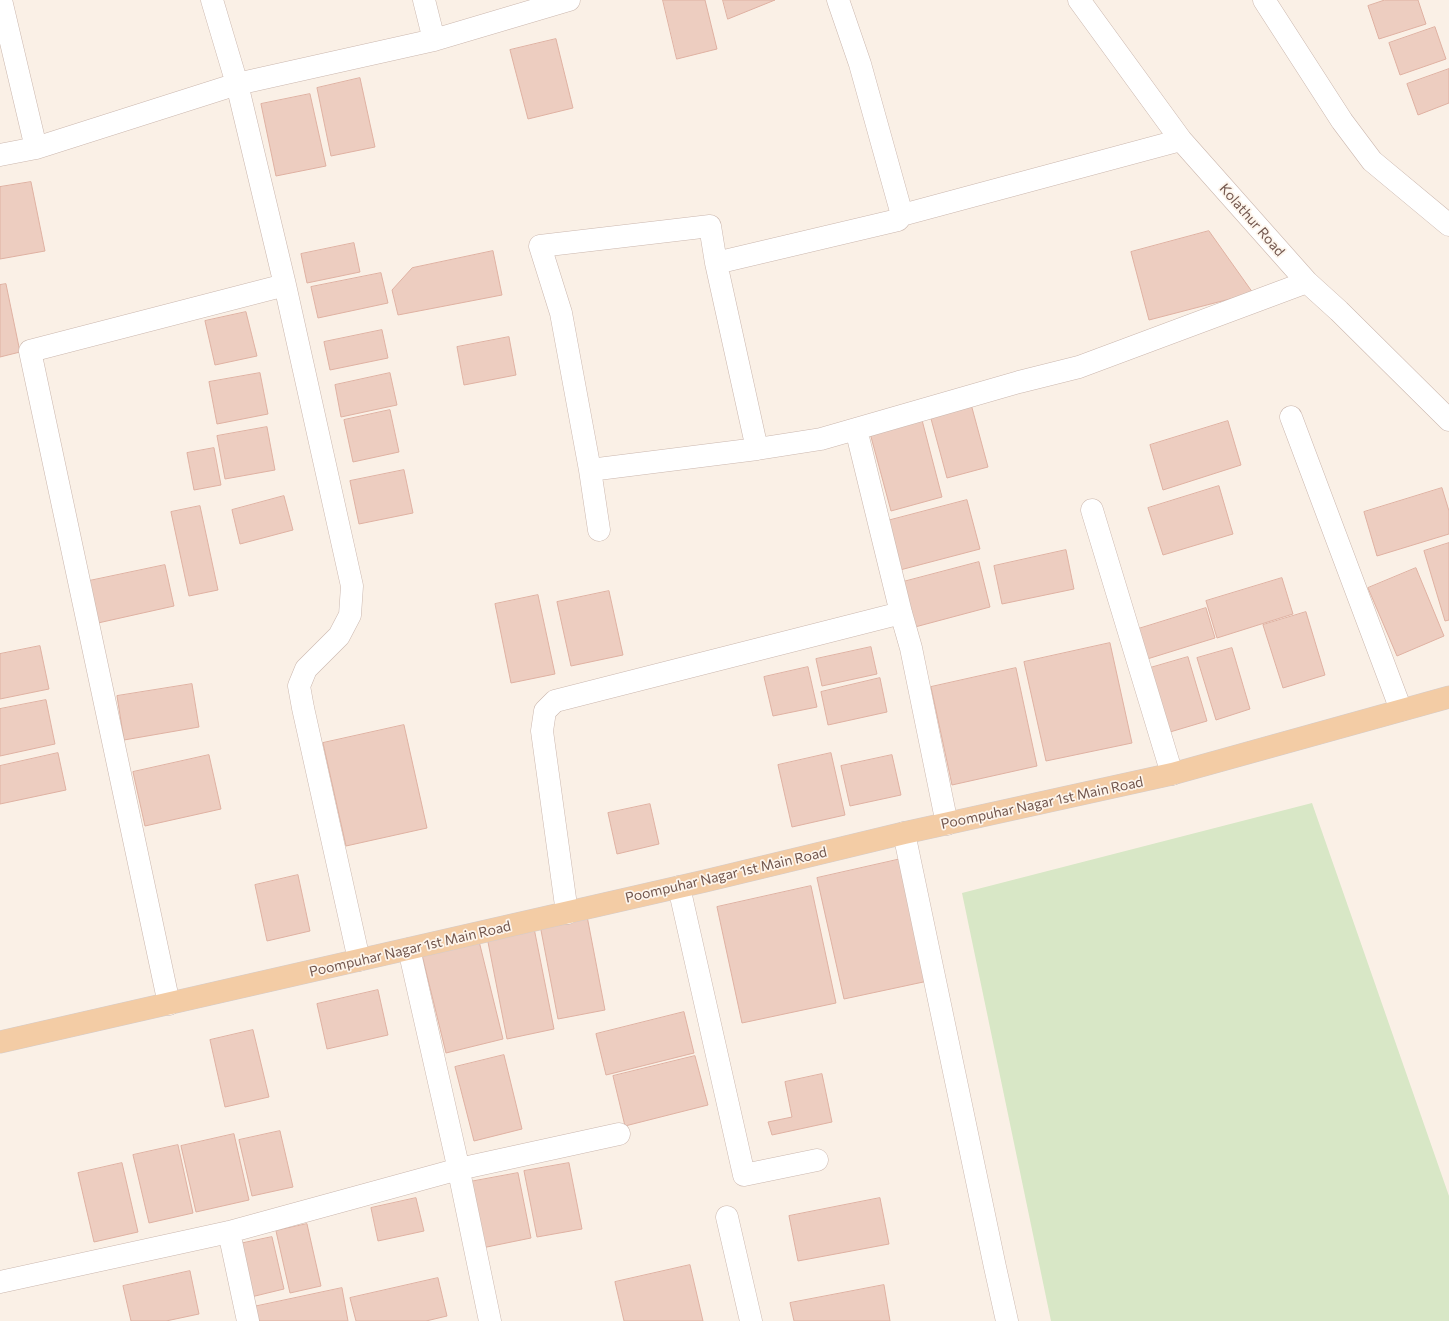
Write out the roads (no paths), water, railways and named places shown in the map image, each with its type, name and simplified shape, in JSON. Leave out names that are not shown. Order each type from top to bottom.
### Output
[{"type":"main road","name":"Poompuhar Nagar 1st Main Road","points":[[0,1042],[567,913],[904,833],[1172,774],[1449,697]]},
{"type":"street","points":[[1,0],[36,148]]},
{"type":"street","points":[[212,0],[237,84],[285,285],[352,586],[350,615],[342,631],[339,636],[306,668],[299,686],[359,960]]},
{"type":"street","points":[[424,0],[434,40]]},
{"type":"street","points":[[0,155],[36,148],[237,84],[434,40],[569,0]]},
{"type":"street","points":[[838,0],[860,64],[902,215]]},
{"type":"street","name":"Kolathur Road","points":[[1079,0],[1181,140],[1307,282],[1449,420]]},
{"type":"street","points":[[1264,0],[1342,121],[1372,161],[1449,225]]},
{"type":"street","points":[[716,263],[898,220],[902,215],[1181,140]]},
{"type":"street","points":[[599,530],[590,470],[561,313],[540,246],[710,226],[716,263],[757,449]]},
{"type":"street","points":[[590,470],[757,449],[821,439],[1019,382],[1079,367],[1307,282]]},
{"type":"street","points":[[169,1004],[30,351],[285,285]]},
{"type":"street","points":[[1291,417],[1401,710]]},
{"type":"street","points":[[856,429],[911,648],[947,824]]},
{"type":"street","points":[[1092,510],[1172,774]]},
{"type":"street","points":[[567,913],[542,731],[545,711],[555,701],[901,613]]},
{"type":"street","points":[[904,833],[1007,1321]]},
{"type":"street","points":[[679,887],[744,1175],[817,1160]]},
{"type":"street","points":[[409,949],[459,1169],[490,1321]]},
{"type":"street","points":[[0,1282],[229,1232],[459,1169],[619,1134]]},
{"type":"street","points":[[727,1217],[751,1321]]},
{"type":"street","points":[[229,1232],[248,1321]]}]
